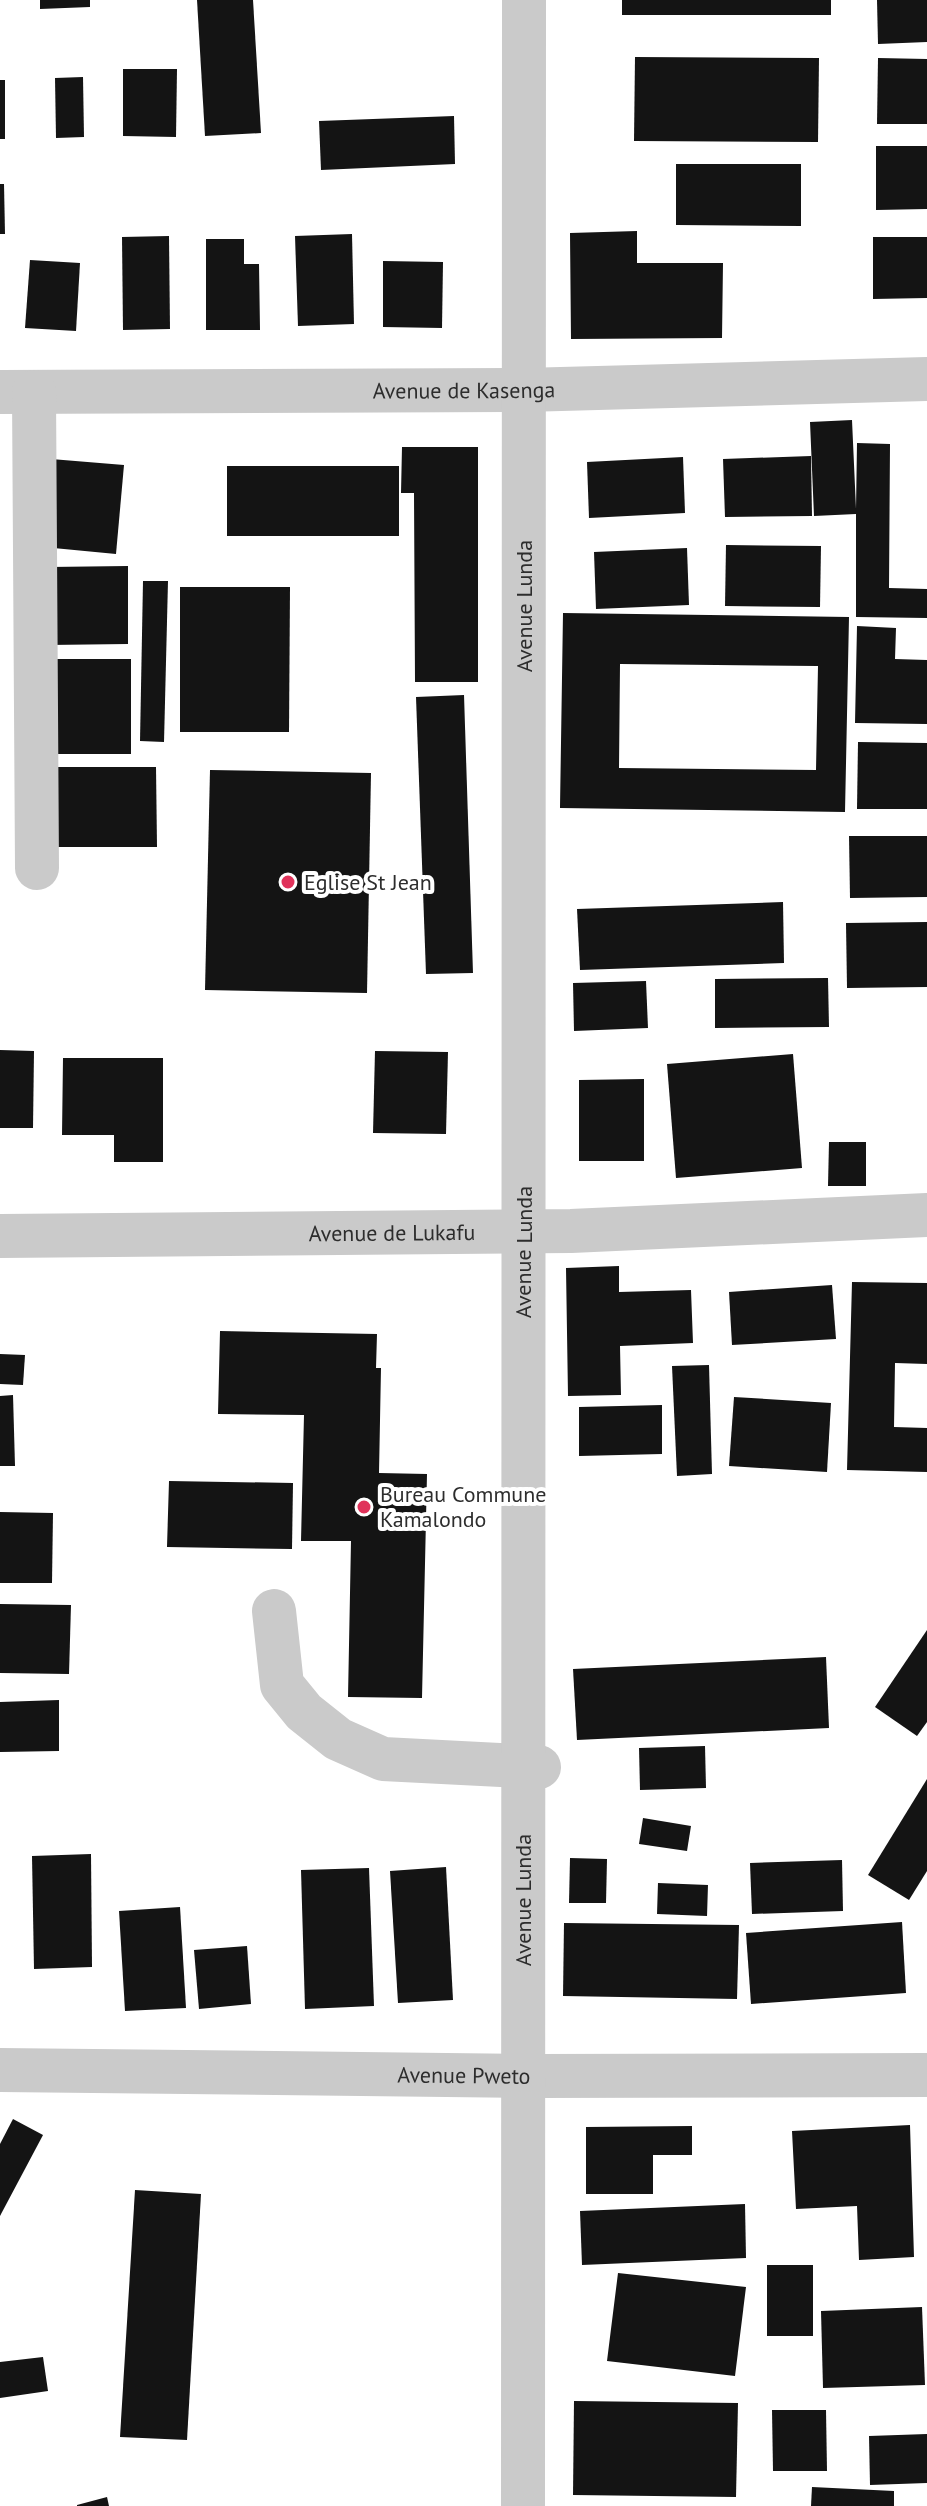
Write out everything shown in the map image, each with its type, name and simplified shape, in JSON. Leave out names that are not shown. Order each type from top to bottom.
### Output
[{"type":"street","name":"Avenue Lunda","points":[[523,2506],[523,2075],[531,1766],[522,1232],[524,0]]},
{"type":"street","name":"Avenue de Kasenga","points":[[17,392],[524,390],[927,379]]},
{"type":"street","points":[[17,392],[37,868]]},
{"type":"street","name":"Avenue de Lukafu","points":[[0,1236],[522,1232],[927,1215]]},
{"type":"street","points":[[274,1611],[282,1685],[304,1712],[338,1739],[383,1759],[531,1766]]},
{"type":"street","name":"Avenue Pweto","points":[[0,2070],[927,2075]]},
{"type":"building","points":[[40,0],[90,0],[90,7],[40,9]]},
{"type":"building","points":[[197,0],[253,0],[261,133],[205,136]]},
{"type":"building","points":[[622,0],[831,0],[831,15],[622,15]]},
{"type":"building","points":[[877,0],[927,0],[927,42],[878,44]]},
{"type":"building","points":[[635,57],[819,58],[818,142],[634,141]]},
{"type":"building","points":[[878,58],[927,59],[927,124],[877,124]]},
{"type":"building","points":[[123,69],[177,69],[176,137],[123,136]]},
{"type":"building","points":[[83,77],[84,137],[56,138],[55,78]]},
{"type":"building","points":[[0,80],[5,80],[5,139],[0,139]]},
{"type":"building","points":[[454,116],[455,164],[321,170],[319,121]]},
{"type":"building","points":[[876,146],[927,146],[927,209],[876,210]]},
{"type":"building","points":[[676,164],[801,164],[801,226],[676,225]]},
{"type":"building","points":[[0,184],[4,184],[5,234],[0,234]]},
{"type":"building","points":[[637,231],[637,263],[723,263],[722,338],[571,339],[570,233]]},
{"type":"building","points":[[352,234],[354,324],[298,326],[295,236]]},
{"type":"building","points":[[169,236],[170,329],[123,330],[122,237]]},
{"type":"building","points":[[873,237],[927,237],[927,298],[873,299]]},
{"type":"building","points":[[206,239],[244,239],[244,264],[259,264],[260,330],[206,330]]},
{"type":"building","points":[[30,260],[80,263],[76,331],[25,328]]},
{"type":"building","points":[[383,261],[443,262],[442,328],[383,327]]},
{"type":"building","points":[[852,420],[856,509],[857,443],[890,444],[889,588],[927,589],[927,618],[856,617],[856,514],[814,516],[810,422]]},
{"type":"building","points":[[402,447],[478,447],[478,682],[415,682],[414,493],[401,493]]},
{"type":"building","points":[[811,456],[812,516],[725,517],[723,459]]},
{"type":"building","points":[[683,457],[685,513],[589,518],[587,462]]},
{"type":"building","points":[[51,459],[124,465],[116,554],[43,547]]},
{"type":"building","points":[[227,466],[399,466],[399,536],[227,536]]},
{"type":"building","points":[[726,545],[821,546],[820,607],[725,606]]},
{"type":"building","points":[[687,548],[689,605],[596,609],[594,552]]},
{"type":"building","points":[[128,566],[128,644],[48,645],[49,567]]},
{"type":"building","points":[[143,581],[168,581],[164,742],[140,741]]},
{"type":"building","points":[[180,587],[290,587],[289,732],[180,732]]},
{"type":"building","points":[[563,613],[849,617],[845,812],[560,808]],"holes":[[[620,664],[818,666],[816,770],[619,768]]]},
{"type":"building","points":[[857,626],[896,628],[895,659],[927,660],[927,724],[855,723]]},
{"type":"building","points":[[51,659],[131,659],[131,754],[50,754]]},
{"type":"building","points":[[464,695],[473,973],[426,974],[416,697]]},
{"type":"building","points":[[858,742],[927,743],[927,809],[857,809]]},
{"type":"building","points":[[47,767],[156,767],[157,847],[46,847]]},
{"type":"building","name":"Eglise St Jean","points":[[210,770],[371,773],[367,993],[205,990]]},
{"type":"building","points":[[849,836],[927,836],[927,897],[850,898]]},
{"type":"building","points":[[783,902],[784,963],[580,970],[577,909]]},
{"type":"building","points":[[927,922],[927,987],[847,988],[846,923]]},
{"type":"building","points":[[828,978],[829,1027],[715,1028],[715,979]]},
{"type":"building","points":[[646,981],[648,1028],[574,1031],[573,983]]},
{"type":"building","points":[[0,1050],[34,1051],[33,1128],[0,1128]]},
{"type":"building","points":[[375,1051],[448,1052],[446,1134],[373,1133]]},
{"type":"building","points":[[793,1054],[802,1168],[676,1178],[667,1064]]},
{"type":"building","points":[[63,1058],[163,1058],[163,1162],[114,1162],[114,1135],[62,1135]]},
{"type":"building","points":[[644,1079],[644,1161],[579,1161],[579,1080]]},
{"type":"building","points":[[829,1142],[866,1142],[866,1186],[828,1186]]},
{"type":"building","points":[[619,1266],[619,1292],[691,1290],[693,1343],[620,1346],[621,1395],[568,1396],[566,1268]]},
{"type":"building","points":[[852,1282],[927,1283],[927,1364],[895,1363],[894,1427],[927,1428],[927,1472],[847,1470]]},
{"type":"building","points":[[832,1285],[836,1339],[732,1345],[729,1292]]},
{"type":"building","name":"Bureau Commune Kamalondo","points":[[220,1331],[377,1334],[376,1368],[381,1368],[379,1473],[427,1474],[422,1698],[348,1697],[351,1541],[301,1541],[304,1415],[218,1414]]},
{"type":"building","points":[[0,1354],[25,1355],[23,1385],[0,1384]]},
{"type":"building","points":[[709,1365],[712,1474],[677,1476],[672,1366]]},
{"type":"building","points":[[13,1395],[15,1466],[0,1466],[0,1396]]},
{"type":"building","points":[[734,1397],[831,1403],[827,1472],[729,1466]]},
{"type":"building","points":[[662,1405],[662,1454],[579,1456],[579,1407]]},
{"type":"building","points":[[169,1481],[293,1483],[292,1549],[167,1547]]},
{"type":"building","points":[[0,1512],[53,1513],[52,1583],[0,1583]]},
{"type":"building","points":[[0,1604],[71,1605],[69,1674],[0,1673]]},
{"type":"building","points":[[927,1630],[927,1722],[917,1736],[875,1707]]},
{"type":"building","points":[[826,1657],[829,1728],[577,1740],[573,1669]]},
{"type":"building","points":[[59,1700],[59,1751],[0,1752],[0,1702]]},
{"type":"building","points":[[705,1746],[706,1788],[640,1790],[639,1748]]},
{"type":"building","points":[[927,1779],[927,1871],[909,1900],[868,1875]]},
{"type":"building","points":[[643,1818],[691,1826],[687,1851],[639,1844]]},
{"type":"building","points":[[91,1854],[92,1967],[34,1969],[32,1856]]},
{"type":"building","points":[[570,1858],[607,1859],[606,1903],[569,1903]]},
{"type":"building","points":[[842,1860],[843,1911],[752,1914],[750,1863]]},
{"type":"building","points":[[446,1867],[453,2000],[398,2003],[390,1871]]},
{"type":"building","points":[[369,1868],[374,2006],[305,2009],[301,1870]]},
{"type":"building","points":[[658,1883],[708,1885],[707,1916],[657,1914]]},
{"type":"building","points":[[180,1907],[186,2008],[125,2011],[119,1911]]},
{"type":"building","points":[[902,1922],[906,1993],[751,2004],[746,1933]]},
{"type":"building","points":[[564,1923],[739,1925],[737,1999],[563,1996]]},
{"type":"building","points":[[247,1946],[251,2004],[199,2009],[194,1950]]},
{"type":"building","points":[[13,2119],[43,2135],[0,2216],[0,2144]]},
{"type":"building","points":[[910,2125],[914,2257],[859,2260],[857,2206],[796,2209],[792,2131]]},
{"type":"building","points":[[692,2126],[692,2155],[653,2155],[653,2194],[586,2194],[586,2127]]},
{"type":"building","points":[[135,2190],[201,2194],[187,2440],[120,2437]]},
{"type":"building","points":[[745,2204],[746,2258],[582,2265],[580,2211]]},
{"type":"building","points":[[767,2265],[813,2265],[813,2336],[767,2336]]},
{"type":"building","points":[[618,2273],[746,2287],[735,2376],[607,2361]]},
{"type":"building","points":[[922,2307],[925,2385],[823,2388],[821,2311]]},
{"type":"building","points":[[43,2357],[48,2391],[0,2398],[0,2362]]},
{"type":"building","points":[[574,2401],[738,2403],[736,2497],[573,2495]]},
{"type":"building","points":[[772,2410],[826,2410],[827,2471],[773,2471]]},
{"type":"building","points":[[927,2434],[927,2483],[870,2485],[869,2436]]},
{"type":"building","points":[[812,2487],[894,2491],[894,2506],[811,2506]]},
{"type":"building","points":[[107,2497],[109,2506],[77,2506],[77,2505]]},
{"type":"place","name":"Eglise St Jean","points":[[288,882]]},
{"type":"place","name":"Bureau Commune Kamalondo","points":[[364,1507]]}]
